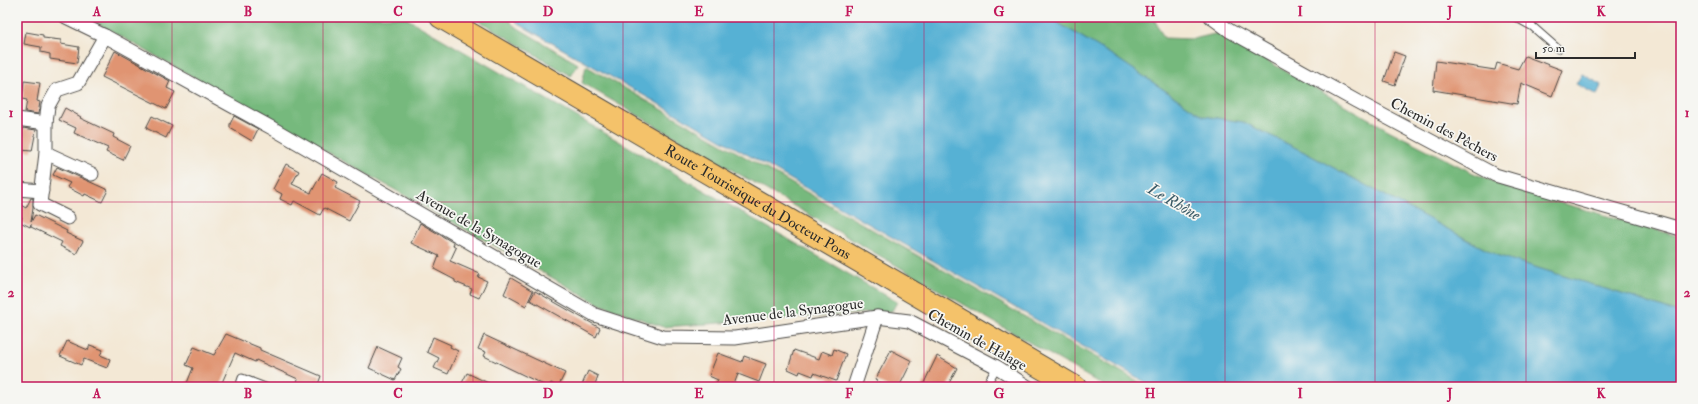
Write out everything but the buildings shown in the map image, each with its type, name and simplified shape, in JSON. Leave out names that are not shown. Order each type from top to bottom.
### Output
[{"type":"highway","name":"Route Touristique du Docteur Pons","points":[[441,17],[1075,387]]},
{"type":"street","name":"Avenue de la Synagogue","points":[[66,17],[105,36],[278,132],[595,315],[663,337],[735,338],[877,317],[909,321]]},
{"type":"street","name":"Chemin des Pêchers","points":[[1211,17],[1230,31],[1356,101],[1495,175],[1681,229]]},
{"type":"street","points":[[68,218],[40,204],[46,153],[46,123],[48,106],[57,90],[78,83],[105,36]]},
{"type":"street","points":[[17,119],[46,123]]},
{"type":"street","points":[[46,153],[92,174]]},
{"type":"street","points":[[17,189],[42,192]]},
{"type":"street","points":[[854,387],[877,317]]},
{"type":"street","name":"Chemin de Halage","points":[[909,321],[997,367],[1028,387]]},
{"type":"lane","points":[[1515,17],[1533,27],[1558,49]]},
{"type":"lane","points":[[985,387],[997,367]]},
{"type":"lane","points":[[239,387],[242,378],[265,387]]},
{"type":"green space","points":[[86,17],[404,17],[897,302],[892,311],[663,327],[599,304]]},
{"type":"green space","points":[[473,17],[507,17],[513,25],[578,64],[571,76]]},
{"type":"green space","points":[[1048,17],[1153,17],[1164,38],[1193,39],[1219,33],[1390,131],[1473,173],[1509,188],[1681,237],[1681,314],[1496,255],[1304,152],[1243,122],[1203,116],[1112,55]]},
{"type":"green space","points":[[586,66],[1148,387],[1106,387],[582,83]]},
{"type":"water","name":"Le Rhône","points":[[512,17],[1048,17],[1112,55],[1203,116],[1243,122],[1304,152],[1496,255],[1681,314],[1681,387],[1154,387],[517,23]]},
{"type":"water","points":[[1582,74],[1602,85],[1597,95],[1576,84]]}]
